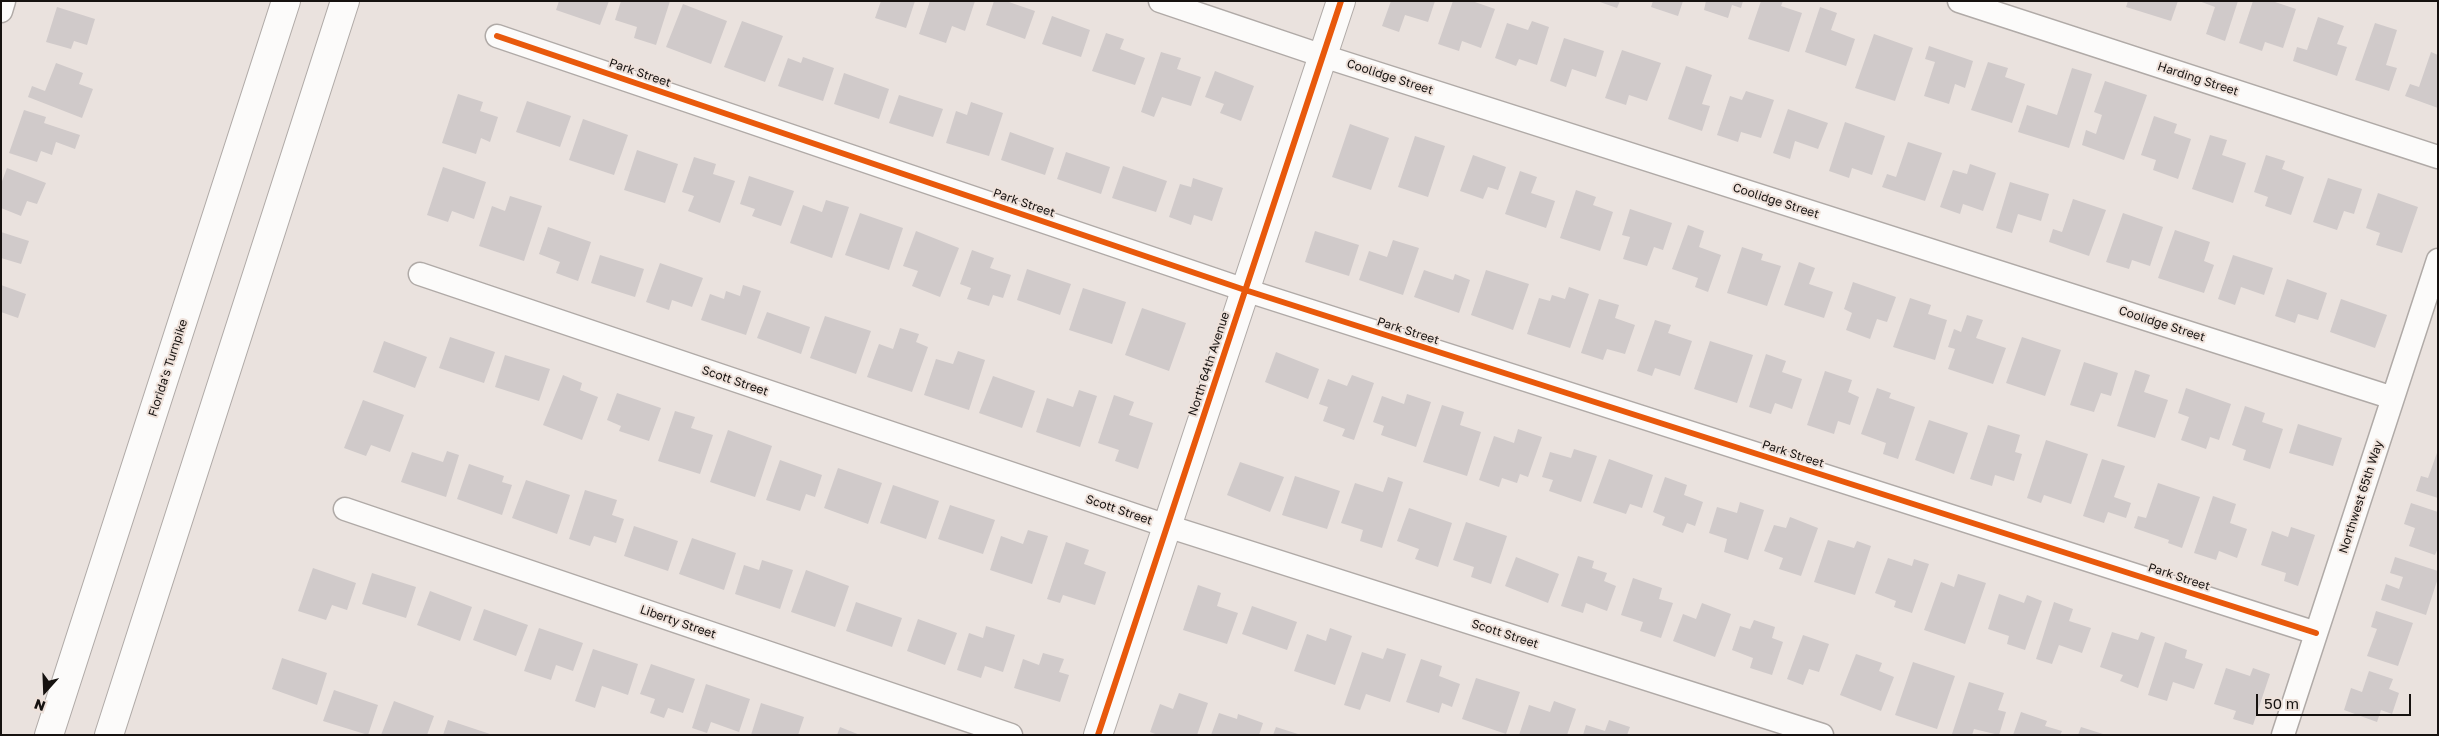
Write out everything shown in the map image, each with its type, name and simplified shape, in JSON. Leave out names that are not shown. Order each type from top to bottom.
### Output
[{"type":"main road","name":"Florida's Turnpike","points":[[50,735],[286,1]]},
{"type":"main road","points":[[108,735],[345,1]]},
{"type":"main road","name":"North 64th Avenue","points":[[1098,735],[1341,1]]},
{"type":"street","points":[[1,11],[4,1]]},
{"type":"street","name":"Coolidge Street","points":[[1160,1],[1323,56],[2393,398]]},
{"type":"street","name":"Harding Street","points":[[1958,1],[2438,157]]},
{"type":"street","name":"Park Street","points":[[497,36],[1245,290],[2316,633]]},
{"type":"street","name":"Northwest 65th Way","points":[[2283,735],[2438,260]]},
{"type":"street","name":"Scott Street","points":[[420,274],[1167,526],[1822,735]]},
{"type":"street","name":"Liberty Street","points":[[345,509],[1011,735]]},
{"type":"building","points":[[559,1],[609,1],[600,25],[556,10]]},
{"type":"building","points":[[621,1],[670,1],[656,45],[634,38],[637,27],[615,20]]},
{"type":"building","points":[[881,1],[915,1],[906,28],[875,18]]},
{"type":"building","points":[[930,1],[975,1],[965,31],[952,26],[946,43],[919,34]]},
{"type":"building","points":[[994,1],[1006,1],[1035,11],[1025,39],[986,25]]},
{"type":"building","points":[[1391,1],[1435,1],[1428,22],[1405,15],[1399,32],[1382,26]]},
{"type":"building","points":[[1453,1],[1472,1],[1495,9],[1481,48],[1462,41],[1459,51],[1438,44]]},
{"type":"building","points":[[1597,1],[1620,1],[1617,8]]},
{"type":"building","points":[[1653,1],[1683,1],[1678,16],[1651,7]]},
{"type":"building","points":[[1706,1],[1743,1],[1741,8],[1732,5],[1728,18],[1704,10]]},
{"type":"building","points":[[1761,1],[1783,1],[1781,6],[1802,13],[1789,52],[1748,39]]},
{"type":"building","points":[[2128,1],[2178,1],[2171,21],[2126,7]]},
{"type":"building","points":[[2199,1],[2238,1],[2225,41],[2206,34],[2215,7]]},
{"type":"building","points":[[2253,1],[2272,1],[2296,9],[2283,48],[2265,42],[2262,51],[2239,43]]},
{"type":"building","points":[[683,4],[727,21],[711,64],[666,47]]},
{"type":"building","points":[[57,7],[95,19],[87,45],[74,41],[71,49],[46,42]]},
{"type":"building","points":[[1820,7],[1837,13],[1831,30],[1855,39],[1846,66],[1805,52]]},
{"type":"building","points":[[1052,16],[1090,30],[1081,57],[1042,44]]},
{"type":"building","points":[[2318,17],[2344,26],[2337,44],[2347,47],[2337,76],[2293,61],[2297,47],[2307,50]]},
{"type":"building","points":[[742,21],[783,36],[765,82],[724,67]]},
{"type":"building","points":[[1532,21],[1549,27],[1537,65],[1519,59],[1516,66],[1495,58],[1507,23],[1528,30]]},
{"type":"building","points":[[2375,23],[2397,30],[2386,65],[2397,68],[2389,91],[2355,80]]},
{"type":"building","points":[[1106,33],[1124,39],[1120,49],[1145,58],[1135,85],[1092,71]]},
{"type":"building","points":[[1874,34],[1913,48],[1895,101],[1855,88]]},
{"type":"building","points":[[1564,38],[1604,51],[1596,77],[1572,69],[1566,87],[1550,81]]},
{"type":"building","points":[[1929,46],[1973,61],[1965,88],[1955,84],[1949,104],[1924,96],[1935,62],[1925,59]]},
{"type":"building","points":[[1622,50],[1661,63],[1647,101],[1629,95],[1626,105],[1605,98]]},
{"type":"building","points":[[1161,52],[1181,58],[1177,69],[1201,77],[1191,106],[1162,97],[1154,117],[1141,112]]},
{"type":"building","points":[[2431,52],[2438,55],[2438,108],[2405,96],[2410,84],[2419,87]]},
{"type":"building","points":[[803,57],[834,68],[823,101],[778,86],[788,58],[801,63]]},
{"type":"building","points":[[1988,62],[2008,68],[2005,77],[2025,84],[2012,123],[1971,110]]},
{"type":"building","points":[[56,63],[83,73],[79,84],[93,89],[82,118],[28,97],[32,86],[45,91]]},
{"type":"building","points":[[1686,66],[1712,75],[1702,104],[1710,106],[1702,131],[1668,119]]},
{"type":"building","points":[[2072,68],[2092,74],[2069,148],[2018,132],[2027,105],[2057,115]]},
{"type":"building","points":[[1215,71],[1254,86],[1241,121],[1220,113],[1224,104],[1205,97]]},
{"type":"building","points":[[844,73],[889,89],[879,119],[834,104]]},
{"type":"building","points":[[2105,81],[2147,95],[2124,160],[2082,145],[2086,130],[2096,134],[2102,115],[2094,112]]},
{"type":"building","points":[[1746,91],[1774,100],[1761,138],[1741,132],[1738,142],[1717,135],[1730,96],[1742,100]]},
{"type":"building","points":[[458,94],[483,102],[480,111],[498,117],[490,142],[481,138],[476,154],[442,143]]},
{"type":"building","points":[[899,95],[943,109],[933,137],[889,123]]},
{"type":"building","points":[[527,101],[571,116],[560,147],[516,132]]},
{"type":"building","points":[[971,102],[1003,113],[989,156],[946,143],[956,111],[967,115]]},
{"type":"building","points":[[1788,109],[1828,123],[1818,149],[1795,141],[1790,159],[1773,153]]},
{"type":"building","points":[[24,110],[46,117],[44,123],[80,135],[75,149],[56,142],[52,155],[41,151],[37,162],[9,153]]},
{"type":"building","points":[[2154,116],[2177,124],[2174,133],[2191,139],[2178,179],[2153,170],[2156,160],[2141,155]]},
{"type":"building","points":[[583,119],[628,135],[614,175],[569,160]]},
{"type":"building","points":[[1845,122],[1885,136],[1872,175],[1852,168],[1849,178],[1829,171]]},
{"type":"building","points":[[1350,124],[1389,138],[1371,190],[1332,177]]},
{"type":"building","points":[[1010,132],[1054,148],[1045,175],[1001,160]]},
{"type":"building","points":[[2210,135],[2227,140],[2222,155],[2246,163],[2233,203],[2192,189]]},
{"type":"building","points":[[1415,136],[1445,146],[1428,197],[1398,187]]},
{"type":"building","points":[[1908,142],[1942,153],[1925,201],[1882,187],[1887,174],[1896,177]]},
{"type":"building","points":[[637,150],[678,164],[665,203],[624,190]]},
{"type":"building","points":[[1066,152],[1110,167],[1101,194],[1057,179]]},
{"type":"building","points":[[1473,155],[1506,167],[1498,190],[1488,187],[1483,199],[1460,191]]},
{"type":"building","points":[[2266,155],[2285,161],[2282,169],[2304,177],[2291,215],[2265,206],[2268,197],[2254,192]]},
{"type":"building","points":[[694,157],[716,164],[713,174],[735,181],[720,223],[688,211],[694,196],[682,192]]},
{"type":"building","points":[[1970,164],[1996,173],[1983,211],[1963,204],[1960,214],[1940,207],[1953,170],[1967,174]]},
{"type":"building","points":[[1123,166],[1167,181],[1156,212],[1112,198]]},
{"type":"building","points":[[443,167],[486,182],[474,219],[452,211],[448,222],[427,215]]},
{"type":"building","points":[[7,168],[46,183],[37,204],[27,201],[21,216],[1,208],[1,184]]},
{"type":"building","points":[[1520,171],[1537,177],[1531,193],[1555,201],[1546,228],[1505,214]]},
{"type":"building","points":[[749,176],[794,191],[781,226],[752,216],[755,209],[740,204]]},
{"type":"building","points":[[1193,178],[1223,188],[1212,221],[1194,215],[1191,225],[1169,217],[1180,184],[1191,187]]},
{"type":"building","points":[[2328,178],[2362,189],[2354,214],[2344,211],[2337,230],[2313,222]]},
{"type":"building","points":[[2010,182],[2049,194],[2041,221],[2018,214],[2012,233],[1996,228]]},
{"type":"building","points":[[1576,190],[1596,197],[1593,205],[1613,212],[1600,251],[1560,238]]},
{"type":"building","points":[[2378,193],[2418,207],[2402,253],[2376,245],[2380,233],[2366,228]]},
{"type":"building","points":[[510,196],[542,206],[524,261],[479,246],[492,206],[505,211]]},
{"type":"building","points":[[2073,199],[2106,210],[2089,256],[2049,242],[2053,229],[2062,232]]},
{"type":"building","points":[[826,200],[849,207],[832,258],[790,243],[803,205],[822,212]]},
{"type":"building","points":[[1630,209],[1672,223],[1663,250],[1654,247],[1647,266],[1623,259],[1630,237],[1622,235]]},
{"type":"building","points":[[860,213],[903,228],[889,270],[845,255]]},
{"type":"building","points":[[2123,213],[2163,227],[2150,266],[2132,260],[2129,269],[2106,262]]},
{"type":"building","points":[[1688,225],[1704,231],[1699,247],[1721,255],[1708,292],[1695,287],[1698,278],[1672,269]]},
{"type":"building","points":[[548,227],[591,242],[578,281],[556,273],[560,262],[539,254]]},
{"type":"building","points":[[2175,230],[2210,242],[2204,261],[2214,265],[2204,293],[2158,278]]},
{"type":"building","points":[[916,231],[959,248],[940,297],[912,286],[918,271],[903,266]]},
{"type":"building","points":[[1315,231],[1359,245],[1349,276],[1305,262]]},
{"type":"building","points":[[1,232],[29,241],[21,264],[1,258]]},
{"type":"building","points":[[1393,240],[1419,248],[1403,295],[1359,280],[1369,251],[1387,257]]},
{"type":"building","points":[[1742,247],[1763,254],[1761,260],[1781,266],[1767,306],[1727,293]]},
{"type":"building","points":[[972,250],[994,258],[990,268],[1011,275],[1003,298],[993,295],[989,306],[967,299],[971,288],[960,284]]},
{"type":"building","points":[[600,255],[644,269],[635,297],[591,283]]},
{"type":"building","points":[[2233,255],[2273,268],[2264,295],[2241,287],[2235,305],[2218,299]]},
{"type":"building","points":[[1799,262],[1815,268],[1809,284],[1833,292],[1824,318],[1784,305]]},
{"type":"building","points":[[660,263],[703,278],[692,307],[672,300],[669,310],[646,302]]},
{"type":"building","points":[[1027,269],[1071,284],[1060,315],[1017,300]]},
{"type":"building","points":[[1424,270],[1453,280],[1455,274],[1470,280],[1459,313],[1414,297]]},
{"type":"building","points":[[1486,270],[1529,284],[1513,330],[1471,315]]},
{"type":"building","points":[[2287,279],[2327,293],[2318,320],[2298,314],[2295,323],[2275,316]]},
{"type":"building","points":[[1853,282],[1896,297],[1887,322],[1877,319],[1870,339],[1846,330],[1852,313],[1844,309]]},
{"type":"building","points":[[1,285],[26,294],[18,318],[1,312]]},
{"type":"building","points":[[743,285],[761,291],[746,335],[701,320],[710,294],[724,299],[726,291],[740,296]]},
{"type":"building","points":[[1569,287],[1589,294],[1570,348],[1527,334],[1539,298],[1550,301],[1552,295],[1565,299]]},
{"type":"building","points":[[1083,288],[1126,302],[1112,344],[1069,330]]},
{"type":"building","points":[[1910,298],[1931,305],[1928,314],[1947,320],[1935,360],[1893,347]]},
{"type":"building","points":[[1599,299],[1619,305],[1615,318],[1635,325],[1625,354],[1607,349],[1603,360],[1581,353]]},
{"type":"building","points":[[2341,299],[2387,315],[2375,348],[2330,332]]},
{"type":"building","points":[[1142,308],[1186,323],[1169,371],[1125,355]]},
{"type":"building","points":[[767,312],[810,327],[801,354],[757,338]]},
{"type":"building","points":[[1967,315],[1983,320],[1976,338],[2006,348],[1993,384],[1948,369],[1955,349],[1948,347],[1954,329],[1961,332]]},
{"type":"building","points":[[825,316],[871,331],[856,374],[810,358]]},
{"type":"building","points":[[1655,320],[1671,325],[1668,333],[1692,341],[1680,376],[1655,368],[1652,376],[1637,371]]},
{"type":"building","points":[[900,328],[919,334],[916,342],[928,347],[912,392],[867,377],[879,344],[893,349]]},
{"type":"building","points":[[450,337],[495,352],[484,383],[439,368]]},
{"type":"building","points":[[2022,337],[2061,350],[2045,396],[2006,383]]},
{"type":"building","points":[[384,341],[427,357],[415,388],[373,372]]},
{"type":"building","points":[[1710,341],[1753,355],[1737,403],[1694,389]]},
{"type":"building","points":[[958,351],[985,360],[969,410],[924,395],[936,359],[953,364]]},
{"type":"building","points":[[1276,352],[1319,369],[1308,399],[1265,382]]},
{"type":"building","points":[[1766,354],[1786,361],[1782,372],[1802,379],[1792,409],[1775,403],[1771,414],[1749,407]]},
{"type":"building","points":[[505,355],[550,369],[539,401],[495,387]]},
{"type":"building","points":[[2084,362],[2118,373],[2111,396],[2101,393],[2094,412],[2070,405]]},
{"type":"building","points":[[2135,370],[2150,375],[2144,392],[2168,400],[2155,438],[2117,426]]},
{"type":"building","points":[[1825,371],[1852,380],[1848,392],[1859,397],[1850,425],[1838,421],[1834,434],[1807,425]]},
{"type":"building","points":[[563,375],[582,383],[580,390],[598,397],[582,440],[543,425]]},
{"type":"building","points":[[1352,375],[1374,383],[1354,440],[1342,436],[1345,429],[1323,421],[1328,407],[1319,404],[1328,379],[1347,386]]},
{"type":"building","points":[[993,376],[1035,391],[1022,428],[979,413]]},
{"type":"building","points":[[1877,388],[1891,393],[1889,398],[1915,407],[1898,459],[1883,454],[1886,443],[1861,434]]},
{"type":"building","points":[[2186,388],[2231,404],[2219,440],[2210,437],[2206,449],[2181,440],[2189,417],[2178,413]]},
{"type":"building","points":[[1079,390],[1097,396],[1080,447],[1036,432],[1047,398],[1073,407]]},
{"type":"building","points":[[617,393],[661,408],[649,441],[619,431],[621,426],[607,420]]},
{"type":"building","points":[[1407,394],[1431,402],[1416,447],[1381,435],[1384,426],[1373,422],[1382,396],[1404,404]]},
{"type":"building","points":[[1114,395],[1134,402],[1129,415],[1153,423],[1138,469],[1115,461],[1119,450],[1098,443]]},
{"type":"building","points":[[363,400],[404,415],[390,452],[371,445],[366,456],[344,448]]},
{"type":"building","points":[[1442,405],[1464,412],[1460,425],[1481,432],[1467,476],[1423,462]]},
{"type":"building","points":[[2245,406],[2265,413],[2262,422],[2283,429],[2270,469],[2243,460],[2246,450],[2232,445]]},
{"type":"building","points":[[675,411],[695,417],[691,428],[713,435],[700,474],[658,461]]},
{"type":"building","points":[[1929,420],[1968,433],[1954,474],[1915,460]]},
{"type":"building","points":[[2298,424],[2342,438],[2333,466],[2289,453]]},
{"type":"building","points":[[1988,425],[2020,435],[2015,452],[2022,454],[2014,481],[1995,475],[1992,486],[1970,479]]},
{"type":"building","points":[[1518,429],[1542,437],[1528,477],[1520,474],[1517,483],[1502,478],[1499,487],[1479,480],[1494,436],[1514,443]]},
{"type":"building","points":[[728,430],[772,446],[755,497],[710,482]]},
{"type":"building","points":[[2046,440],[2088,454],[2071,504],[2044,495],[2041,503],[2027,498]]},
{"type":"building","points":[[1574,449],[1597,456],[1581,502],[1549,491],[1553,480],[1542,477],[1550,452],[1571,458]]},
{"type":"building","points":[[2438,450],[2438,498],[2416,491],[2421,476],[2428,478]]},
{"type":"building","points":[[447,451],[459,455],[446,497],[401,482],[412,452],[443,462]]},
{"type":"building","points":[[1609,459],[1653,475],[1642,508],[1630,504],[1626,514],[1593,503]]},
{"type":"building","points":[[2102,459],[2125,466],[2114,497],[2131,503],[2126,518],[2108,512],[2104,523],[2083,516]]},
{"type":"building","points":[[780,460],[822,475],[815,497],[806,494],[800,511],[766,500]]},
{"type":"building","points":[[1240,462],[1284,477],[1270,512],[1227,495]]},
{"type":"building","points":[[469,464],[504,476],[502,482],[512,485],[502,515],[457,499]]},
{"type":"building","points":[[838,468],[882,483],[868,524],[824,508]]},
{"type":"building","points":[[1295,476],[1340,491],[1327,529],[1282,515]]},
{"type":"building","points":[[1388,477],[1403,482],[1382,548],[1360,541],[1363,530],[1341,523],[1355,483],[1383,492]]},
{"type":"building","points":[[1665,477],[1687,485],[1684,495],[1703,502],[1695,526],[1687,523],[1683,533],[1662,525],[1665,517],[1653,512]]},
{"type":"building","points":[[526,480],[570,495],[557,534],[512,518]]},
{"type":"building","points":[[2158,483],[2200,497],[2182,548],[2168,543],[2169,540],[2134,528],[2138,516],[2146,518]]},
{"type":"building","points":[[893,485],[939,501],[926,539],[880,523]]},
{"type":"building","points":[[585,490],[617,500],[612,515],[624,519],[616,543],[594,536],[590,546],[569,539]]},
{"type":"building","points":[[2213,496],[2236,504],[2230,523],[2247,529],[2237,558],[2219,551],[2216,560],[2194,553]]},
{"type":"building","points":[[1740,502],[1764,510],[1748,560],[1724,552],[1727,539],[1709,533],[1717,507],[1737,513]]},
{"type":"building","points":[[2411,503],[2438,512],[2438,548],[2435,555],[2409,546],[2415,528],[2404,524]]},
{"type":"building","points":[[950,505],[995,520],[983,554],[938,539]]},
{"type":"building","points":[[1409,508],[1452,523],[1438,567],[1415,559],[1419,549],[1397,541]]},
{"type":"building","points":[[1790,517],[1818,528],[1801,576],[1779,569],[1783,558],[1764,551],[1774,525],[1786,528]]},
{"type":"building","points":[[1466,522],[1507,536],[1491,584],[1471,577],[1474,567],[1453,560]]},
{"type":"building","points":[[634,526],[678,541],[668,571],[624,556]]},
{"type":"building","points":[[2291,527],[2315,535],[2298,586],[2284,581],[2286,573],[2261,565],[2272,531],[2288,537]]},
{"type":"building","points":[[1028,530],[1048,536],[1032,584],[990,570],[1001,536],[1023,544]]},
{"type":"building","points":[[692,538],[736,553],[724,590],[679,574]]},
{"type":"building","points":[[1828,540],[1854,548],[1857,541],[1871,546],[1855,595],[1814,582]]},
{"type":"building","points":[[1066,542],[1089,550],[1084,564],[1106,572],[1095,605],[1063,595],[1060,603],[1047,599]]},
{"type":"building","points":[[1578,556],[1594,561],[1592,568],[1607,573],[1604,581],[1616,586],[1607,611],[1586,603],[1583,613],[1561,606]]},
{"type":"building","points":[[1516,557],[1559,574],[1548,603],[1505,586]]},
{"type":"building","points":[[2395,557],[2438,571],[2438,578],[2426,615],[2381,600],[2386,584],[2399,589],[2403,577],[2390,573]]},
{"type":"building","points":[[1888,558],[1912,566],[1914,559],[1929,564],[1912,613],[1894,607],[1896,601],[1875,593]]},
{"type":"building","points":[[762,560],[793,570],[780,609],[735,594],[744,565],[759,570]]},
{"type":"building","points":[[313,568],[356,583],[347,610],[332,605],[326,620],[298,611]]},
{"type":"building","points":[[806,570],[849,586],[835,627],[791,612]]},
{"type":"building","points":[[372,573],[416,587],[406,618],[362,604]]},
{"type":"building","points":[[1958,574],[1986,583],[1965,644],[1924,630],[1941,582],[1954,587]]},
{"type":"building","points":[[1633,578],[1662,588],[1659,599],[1673,603],[1661,638],[1640,631],[1643,622],[1621,615]]},
{"type":"building","points":[[1198,585],[1221,593],[1217,606],[1238,613],[1227,644],[1183,630]]},
{"type":"building","points":[[430,591],[472,607],[460,641],[417,625]]},
{"type":"building","points":[[1999,594],[2024,603],[2027,595],[2042,601],[2025,650],[2007,644],[2009,636],[1988,629]]},
{"type":"building","points":[[856,602],[902,618],[892,647],[846,631]]},
{"type":"building","points":[[2054,602],[2073,609],[2069,621],[2091,628],[2082,653],[2059,645],[2052,664],[2036,659]]},
{"type":"building","points":[[1702,603],[1731,614],[1715,657],[1673,641],[1683,614],[1696,619]]},
{"type":"building","points":[[1252,606],[1297,622],[1287,650],[1242,634]]},
{"type":"building","points":[[484,609],[528,625],[516,656],[473,640]]},
{"type":"building","points":[[2376,611],[2413,623],[2398,666],[2367,656],[2377,629],[2371,627]]},
{"type":"building","points":[[918,619],[957,633],[945,665],[907,651]]},
{"type":"building","points":[[1754,620],[1775,627],[1772,638],[1783,642],[1772,675],[1750,668],[1753,658],[1732,650],[1740,626],[1750,629]]},
{"type":"building","points":[[986,626],[1015,635],[1003,672],[985,666],[981,678],[957,670],[969,633],[983,638]]},
{"type":"building","points":[[539,628],[583,643],[573,671],[556,665],[551,680],[524,671]]},
{"type":"building","points":[[1330,628],[1352,636],[1335,685],[1294,671],[1307,634],[1326,641]]},
{"type":"building","points":[[2112,632],[2138,640],[2141,632],[2155,637],[2138,688],[2120,681],[2123,675],[2100,667]]},
{"type":"building","points":[[1803,635],[1829,644],[1819,672],[1809,669],[1803,685],[1787,679]]},
{"type":"building","points":[[2165,642],[2187,650],[2185,658],[2203,664],[2194,689],[2173,682],[2167,701],[2148,695]]},
{"type":"building","points":[[1387,648],[1406,654],[1390,702],[1366,694],[1360,710],[1344,705],[1362,652],[1383,659]]},
{"type":"building","points":[[593,649],[638,664],[628,695],[602,686],[595,708],[575,701]]},
{"type":"building","points":[[1043,653],[1064,659],[1059,672],[1069,675],[1060,702],[1014,688],[1023,659],[1039,665]]},
{"type":"building","points":[[1856,654],[1882,663],[1879,671],[1894,677],[1881,711],[1840,695]]},
{"type":"building","points":[[282,658],[327,673],[317,705],[272,689]]},
{"type":"building","points":[[1421,659],[1442,666],[1439,676],[1460,684],[1452,707],[1442,703],[1439,713],[1406,702]]},
{"type":"building","points":[[1913,662],[1955,676],[1937,729],[1895,715]]},
{"type":"building","points":[[651,664],[695,679],[683,713],[668,708],[664,718],[650,713],[655,699],[640,694]]},
{"type":"building","points":[[2226,668],[2250,676],[2253,668],[2270,674],[2253,725],[2233,719],[2236,711],[2214,704]]},
{"type":"building","points":[[2369,671],[2393,679],[2389,689],[2399,693],[2392,714],[2381,710],[2377,722],[2344,710],[2351,688],[2362,692]]},
{"type":"building","points":[[1476,678],[1520,692],[1506,734],[1462,719]]},
{"type":"building","points":[[1969,682],[2004,693],[1998,710],[2006,712],[1999,735],[1974,729],[1972,735],[1952,734]]},
{"type":"building","points":[[706,684],[750,699],[739,732],[711,722],[707,733],[692,728]]},
{"type":"building","points":[[334,690],[378,705],[368,735],[323,721]]},
{"type":"building","points":[[1179,693],[1208,703],[1197,735],[1158,735],[1150,732],[1160,704],[1173,709]]},
{"type":"building","points":[[394,701],[434,716],[427,735],[381,735]]},
{"type":"building","points":[[1554,701],[1576,709],[1567,735],[1519,735],[1529,705],[1550,712]]},
{"type":"building","points":[[761,703],[804,717],[798,735],[751,735]]},
{"type":"building","points":[[2021,712],[2047,721],[2045,726],[2062,731],[2060,735],[2013,735]]},
{"type":"building","points":[[1219,713],[1237,719],[1238,714],[1263,723],[1259,735],[1211,735]]},
{"type":"building","points":[[448,720],[490,734],[490,735],[443,735]]},
{"type":"building","points":[[1609,720],[1630,727],[1627,735],[1583,735],[1586,725],[1605,731]]},
{"type":"building","points":[[840,727],[860,735],[837,735]]},
{"type":"building","points":[[1276,727],[1298,734],[1298,735],[1273,735]]},
{"type":"building","points":[[2081,727],[2103,734],[2103,735],[2078,735]]},
{"type":"cycle path","points":[[1098,735],[1341,1]]},
{"type":"cycle path","points":[[497,36],[1245,290],[2316,633]]}]
